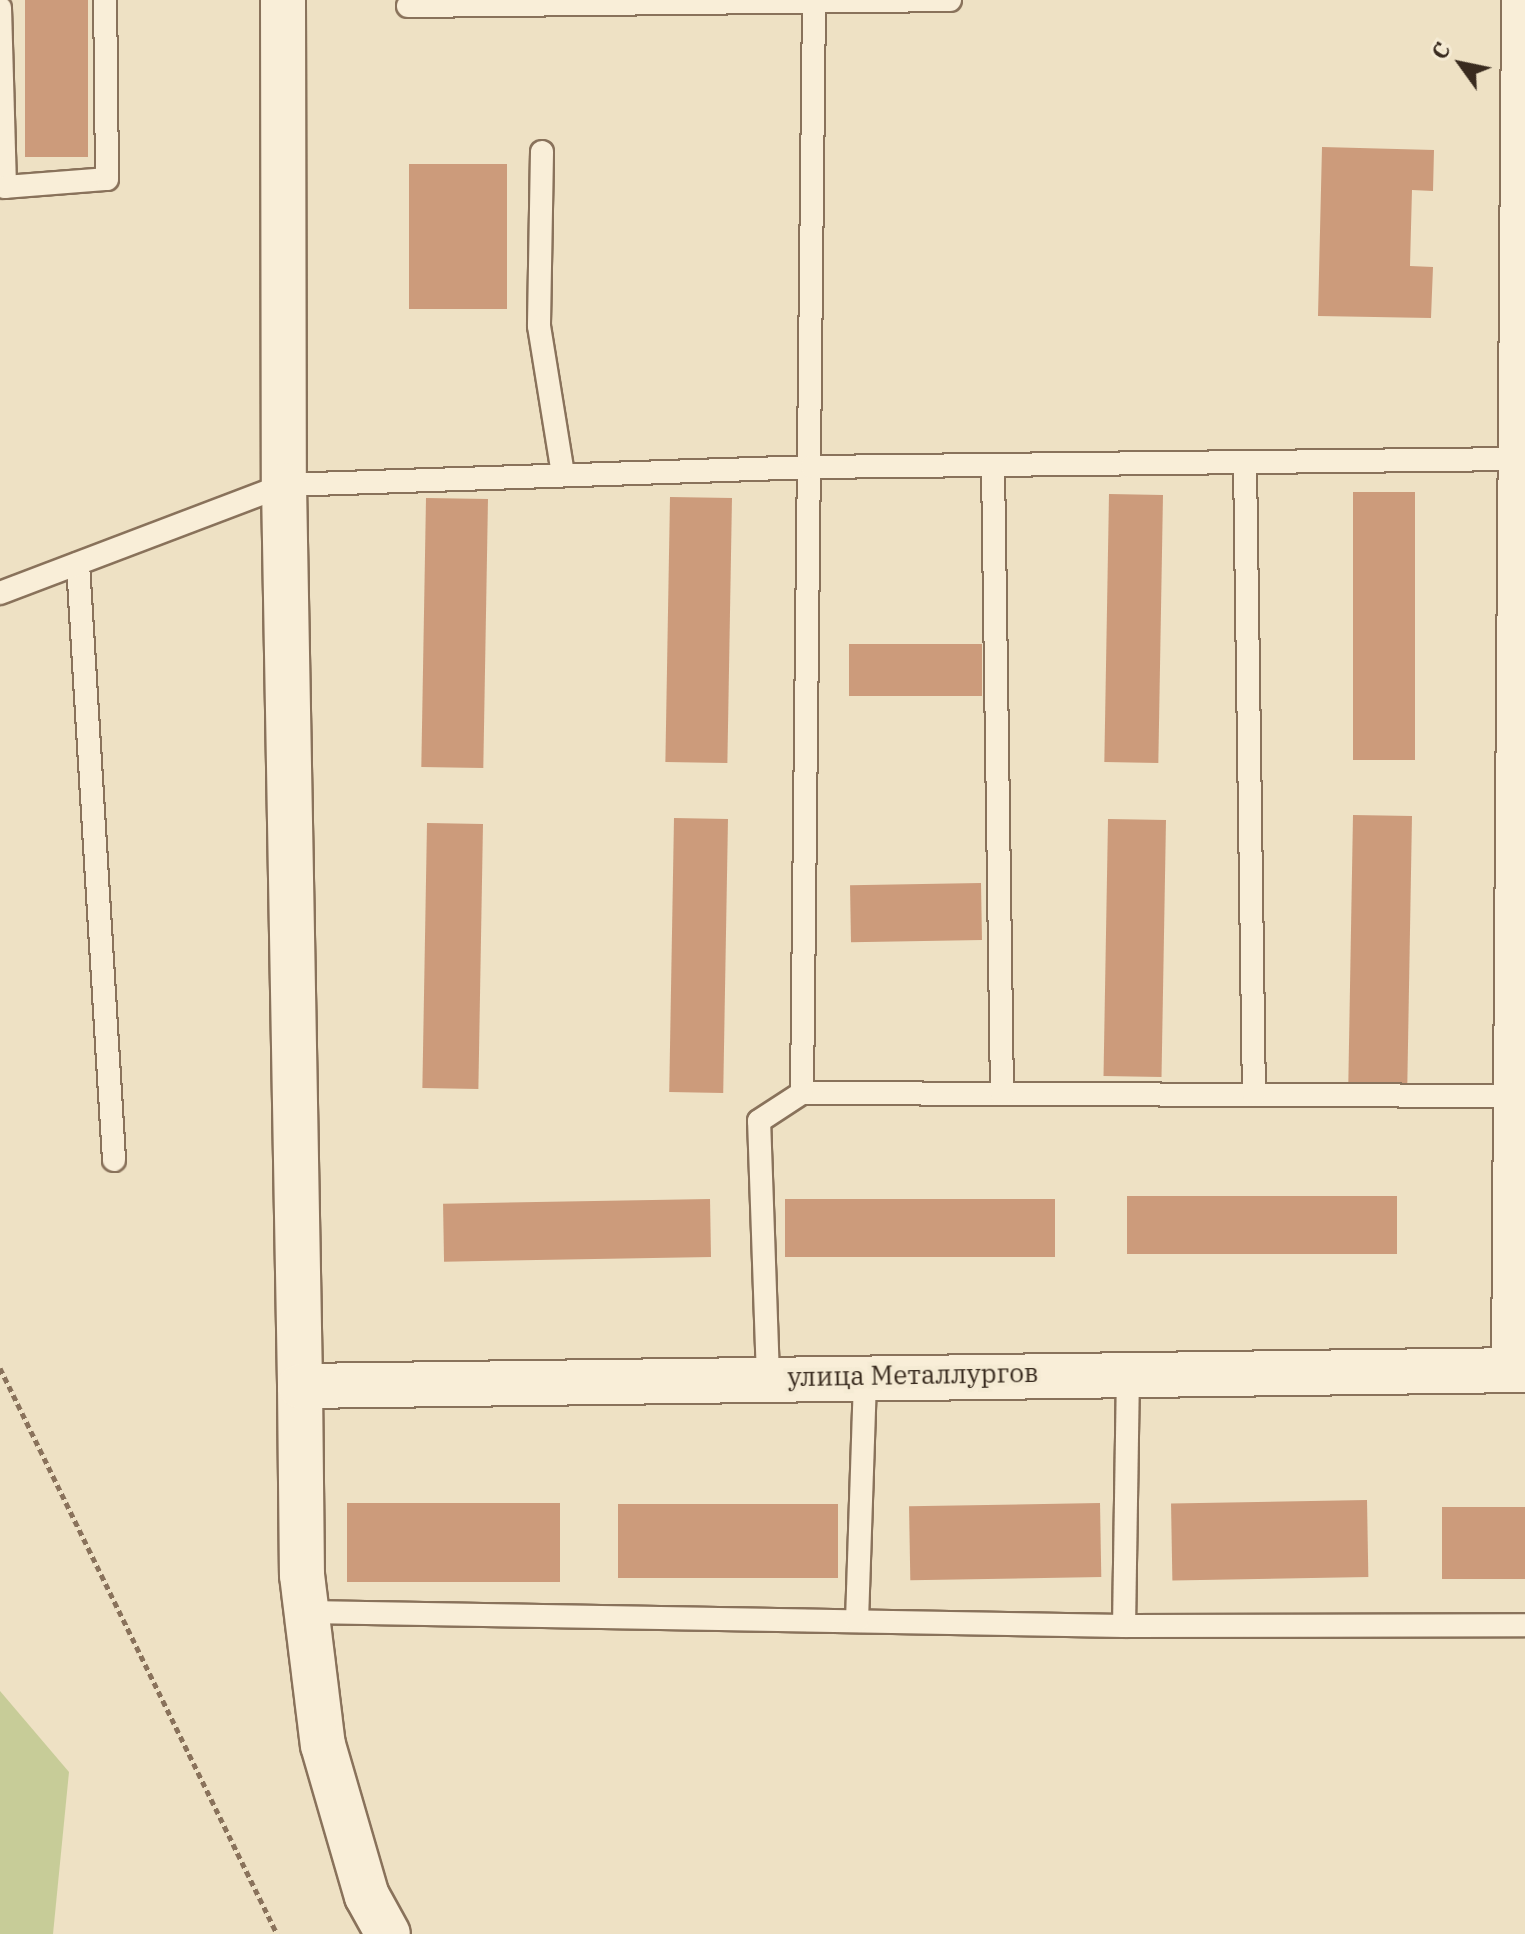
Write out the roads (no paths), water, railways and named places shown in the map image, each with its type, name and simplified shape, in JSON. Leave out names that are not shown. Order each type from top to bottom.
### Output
[{"type":"main road","points":[[283,0],[284,485],[307,1612],[323,1745],[367,1896],[388,1934]]},
{"type":"main road","points":[[1519,1370],[1516,1096],[1521,1030],[1520,459],[1524,0]]},
{"type":"main road","name":"улица Металлургов","points":[[300,1386],[768,1377],[1519,1370]]},
{"type":"lane","points":[[0,8],[2,193],[107,179],[105,0]]},
{"type":"lane","points":[[408,6],[950,0]]},
{"type":"lane","points":[[802,1093],[812,467],[814,1]]},
{"type":"lane","points":[[542,152],[539,326],[563,475]]},
{"type":"lane","points":[[0,593],[284,485],[812,467],[1520,459]]},
{"type":"lane","points":[[1245,462],[1254,1095]]},
{"type":"lane","points":[[993,465],[1002,1094]]},
{"type":"lane","points":[[78,564],[114,1160]]},
{"type":"lane","points":[[768,1377],[759,1121],[802,1093],[1516,1096]]},
{"type":"lane","points":[[1124,1626],[1128,1373]]},
{"type":"lane","points":[[857,1621],[865,1376]]},
{"type":"lane","points":[[307,1612],[1124,1626],[1525,1625]]}]
